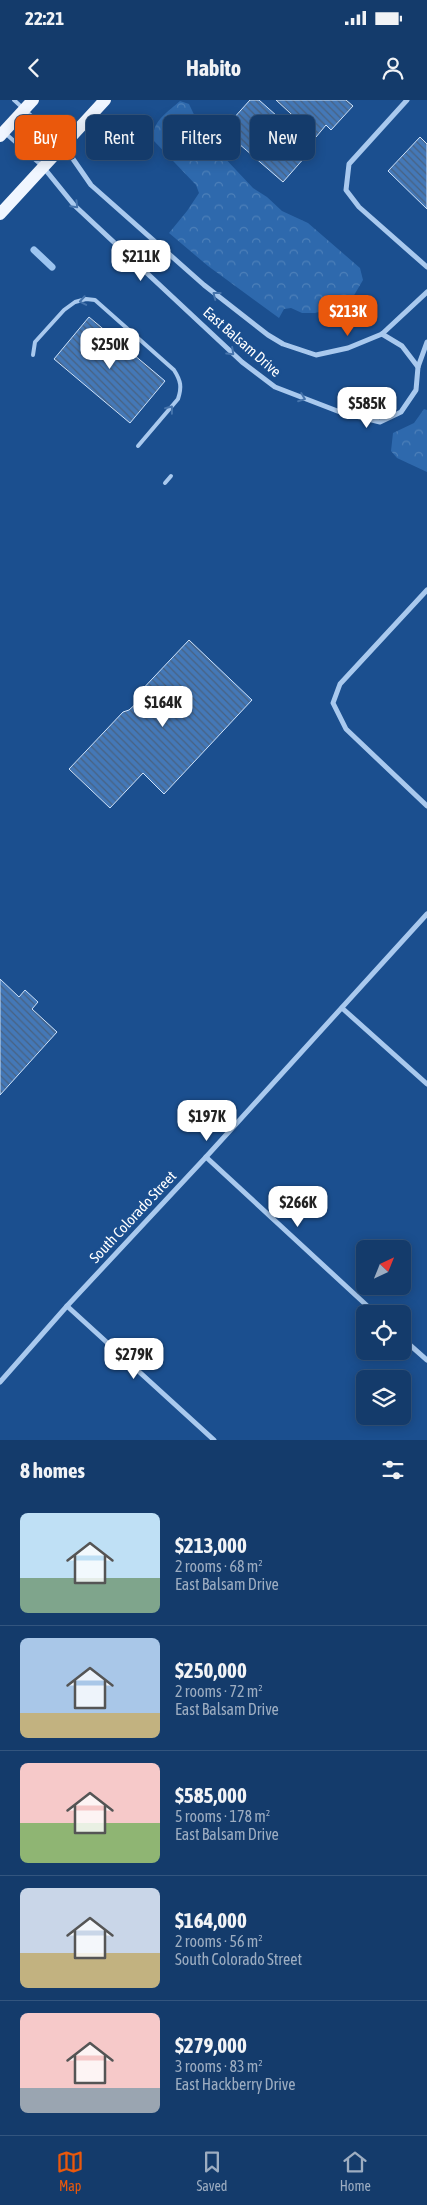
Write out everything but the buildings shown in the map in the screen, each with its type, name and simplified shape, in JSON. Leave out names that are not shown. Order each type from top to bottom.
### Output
[{"type":"main road","points":[[76,132],[106,100]]},
{"type":"main road","points":[[1,132],[28,105]]},
{"type":"main road","points":[[0,214],[50,160]]},
{"type":"street","points":[[407,100],[349,164],[346,190],[358,207],[427,267]]},
{"type":"street","name":"East Balsam Drive","points":[[73,160],[91,185],[204,285],[268,336],[283,344],[316,355],[348,348],[382,334],[408,312],[427,292]]},
{"type":"street","name":"East Balsam Drive","points":[[43,168],[80,211],[242,362],[275,387],[340,412],[380,422],[401,412],[416,390],[418,366],[427,342]]},
{"type":"street","points":[[382,334],[402,346],[418,366]]},
{"type":"street","points":[[427,590],[340,684],[333,702],[346,729],[427,806]]},
{"type":"street","name":"South Colorado Street","points":[[0,1382],[67,1306],[206,1157],[427,914]]},
{"type":"street","points":[[342,1008],[427,1084]]},
{"type":"street","points":[[206,1157],[366,1305]]},
{"type":"street","points":[[67,1306],[214,1440]]},
{"type":"street","points":[[411,1346],[427,1360]]},
{"type":"lane","points":[[14,100],[28,105],[37,115]]},
{"type":"lane","points":[[1,132],[43,168]]},
{"type":"lane","points":[[33,355],[35,342],[64,310],[80,300],[95,300],[174,370],[181,381],[178,399],[138,446]]},
{"type":"lane","points":[[165,483],[171,476]]},
{"type":"green space","points":[[180,101],[189,104],[194,115],[163,115]]},
{"type":"green space","points":[[163,116],[163,150],[154,141],[153,134]]},
{"type":"green space","points":[[172,160],[227,160],[253,188],[267,197],[282,211],[308,223],[360,268],[363,280],[353,297],[331,309],[315,313],[302,313],[291,308],[284,309],[279,318],[208,266],[169,233],[199,193],[196,185]]},
{"type":"green space","points":[[424,409],[427,410],[427,472],[397,458],[391,451],[393,433],[414,423]]},
{"type":"waterway","points":[[34,250],[52,267]]}]
